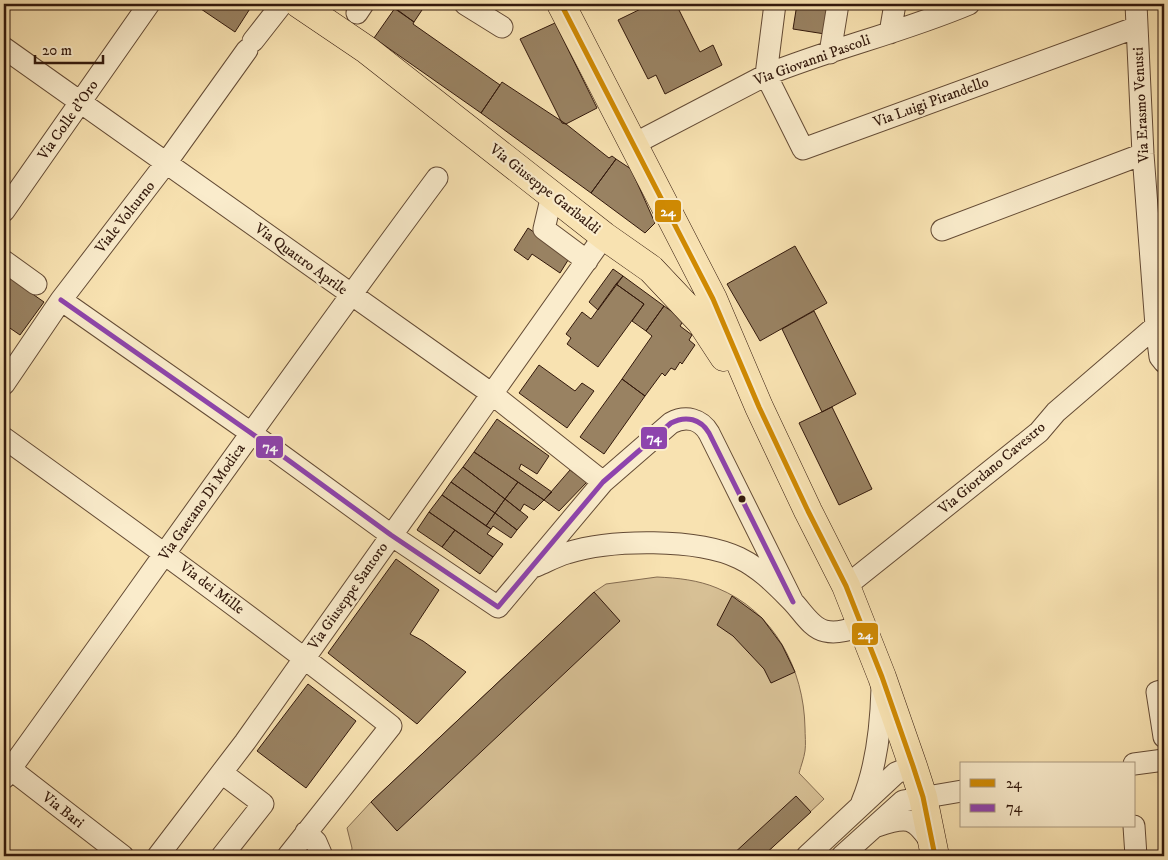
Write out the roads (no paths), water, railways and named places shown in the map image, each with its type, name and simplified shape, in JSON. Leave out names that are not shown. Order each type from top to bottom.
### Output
[{"type":"main road","name":"Via Giuseppe Garibaldi","points":[[299,4],[367,50],[604,236],[651,269],[701,322],[759,407]]},
{"type":"main road","points":[[561,4],[713,299],[759,407],[846,586],[882,677],[913,766],[923,797],[934,851]]},
{"type":"main road","points":[[651,269],[687,248]]},
{"type":"street","name":"Via Colle d'Oro","points":[[4,211],[149,4]]},
{"type":"street","name":"Viale Volturno","points":[[4,384],[61,300],[166,163],[282,4]]},
{"type":"street","points":[[465,4],[502,27]]},
{"type":"street","points":[[766,75],[775,4]]},
{"type":"street","points":[[830,53],[838,4]]},
{"type":"street","points":[[890,33],[895,4]]},
{"type":"street","name":"Via Erasmo Venusti","points":[[1136,4],[1143,154],[1156,326],[1160,357],[1164,362]]},
{"type":"street","name":"Via Giovanni Pascoli","points":[[634,144],[766,75],[890,33],[962,5]]},
{"type":"street","name":"Via Luigi Pirandello","points":[[766,75],[803,149],[1137,27]]},
{"type":"street","name":"Via Quattro Aprile","points":[[4,48],[492,394],[599,479]]},
{"type":"street","points":[[942,230],[1143,154]]},
{"type":"street","name":"Via Gaetano Di Modica","points":[[6,770],[166,554],[350,295],[437,178]]},
{"type":"street","points":[[552,195],[544,229],[587,261]]},
{"type":"street","name":"Via Giuseppe Santoro","points":[[158,856],[222,773],[305,658],[604,236]]},
{"type":"street","points":[[4,262],[36,284]]},
{"type":"street","points":[[61,300],[251,433],[391,535],[498,607],[531,569],[599,479],[671,423],[689,419],[701,424],[709,433],[793,602]]},
{"type":"street","name":"Via Giordano Cavestro","points":[[846,586],[1039,432],[1056,412],[1156,326]]},
{"type":"street","name":"Via dei Mille","points":[[4,438],[166,554],[305,658],[391,726],[306,832]]},
{"type":"street","points":[[531,569],[566,553],[590,547],[674,544],[708,548],[739,558],[766,575],[815,627],[825,631],[847,631],[862,625]]},
{"type":"street","points":[[860,807],[868,787],[875,757],[881,720],[882,677]]},
{"type":"street","points":[[1164,690],[1157,692],[1164,737]]},
{"type":"street","points":[[1136,764],[1164,760]]},
{"type":"street","points":[[807,856],[896,773],[913,766]]},
{"type":"street","name":"Via Bari","points":[[6,770],[123,856]]},
{"type":"street","points":[[222,773],[263,804],[222,856]]},
{"type":"street","points":[[842,856],[903,801],[960,791]]},
{"type":"street","points":[[874,827],[898,819],[912,821],[922,829],[934,851]]},
{"type":"street","points":[[1134,828],[1136,856]]},
{"type":"street","points":[[288,856],[306,832],[316,842],[322,856]]}]
